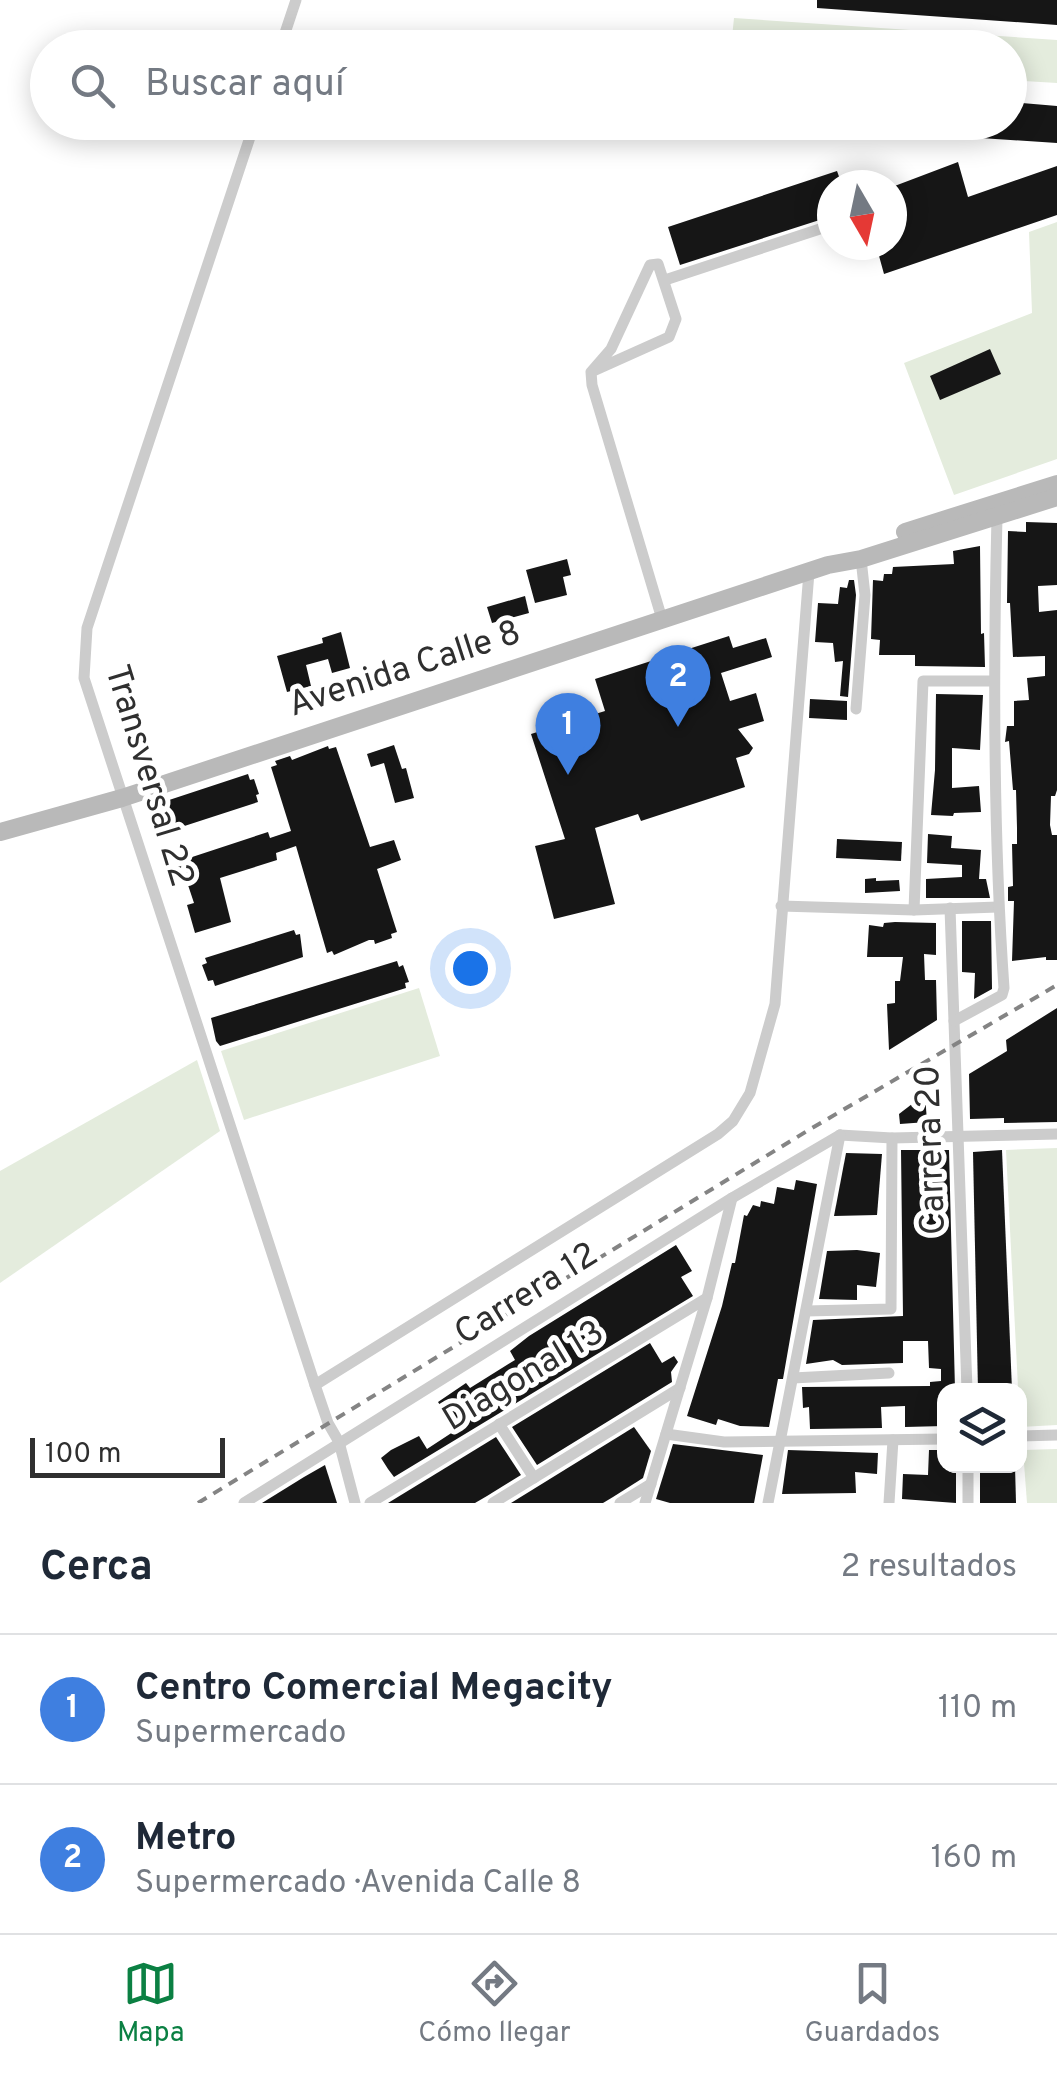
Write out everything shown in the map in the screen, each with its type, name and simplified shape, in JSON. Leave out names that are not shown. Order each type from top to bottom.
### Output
[{"type":"main road","name":"Avenida Calle 8","points":[[828,565],[859,547],[1057,484]]},
{"type":"main road","name":"Avenida Calle 8","points":[[0,832],[122,798],[828,565],[860,559],[1057,497]]},
{"type":"street","points":[[286,30],[296,0]]},
{"type":"street","name":"Transversal 22","points":[[249,140],[86,628],[84,678],[355,1503]]},
{"type":"street","points":[[665,280],[817,230]]},
{"type":"street","points":[[592,372],[668,337],[676,319],[658,264],[650,265],[611,349],[592,372],[592,386],[662,619]]},
{"type":"street","points":[[954,1021],[1002,995],[993,681],[997,516]]},
{"type":"street","points":[[856,709],[865,595],[860,559]]},
{"type":"street","points":[[315,1386],[733,1122],[750,1093],[776,1004],[780,906],[809,572]]},
{"type":"street","points":[[914,910],[923,681],[993,681]]},
{"type":"street","points":[[780,906],[914,910],[998,907]]},
{"type":"street","name":"Carrera 20","points":[[950,908],[967,1383]]},
{"type":"street","points":[[768,1503],[840,1135],[892,1138],[1057,1134]]},
{"type":"street","name":"Carrera 12","points":[[244,1503],[732,1198],[840,1135]]},
{"type":"street","points":[[806,1311],[891,1309],[892,1138]]},
{"type":"street","points":[[645,1503],[707,1298],[732,1198]]},
{"type":"street","name":"Diagonal 13","points":[[370,1503],[707,1298]]},
{"type":"street","points":[[793,1378],[889,1373]]},
{"type":"street","points":[[494,1503],[680,1388]]},
{"type":"street","points":[[500,1424],[534,1478]]},
{"type":"street","points":[[666,1434],[724,1442],[937,1439]]},
{"type":"street","points":[[1027,1436],[1057,1434]]},
{"type":"street","points":[[889,1503],[892,1440]]},
{"type":"street","points":[[968,1473],[968,1503]]},
{"type":"street","points":[[620,1503],[650,1484]]},
{"type":"green space","points":[[734,18],[910,30],[733,30]]},
{"type":"green space","points":[[1027,38],[1057,40],[1057,83],[1027,81]]},
{"type":"green space","points":[[1057,222],[1057,459],[954,495],[904,363],[1032,313],[1029,232]]},
{"type":"green space","points":[[419,988],[440,1056],[244,1120],[221,1051]]},
{"type":"green space","points":[[197,1060],[220,1131],[0,1283],[0,1171]]},
{"type":"green space","points":[[1057,1148],[1057,1425],[1027,1427],[1027,1383],[1018,1383],[1006,1150]]},
{"type":"green space","points":[[1057,1449],[1057,1503],[1027,1503],[1027,1450]]},
{"type":"building","points":[[817,0],[1057,0],[1057,25],[817,8]]},
{"type":"building","points":[[1027,103],[1057,106],[1057,143],[1012,140],[1027,140]]},
{"type":"building","points":[[958,162],[968,197],[1057,166],[1057,215],[884,274],[880,260],[907,260],[907,181]]},
{"type":"building","points":[[817,178],[817,221],[680,265],[668,227]]},
{"type":"building","points":[[990,349],[1001,374],[940,400],[930,376]]},
{"type":"building","points":[[1026,522],[1057,523],[1057,585],[1038,586],[1039,612],[1057,610],[1057,790],[1051,796],[1050,825],[1052,835],[1057,835],[1057,960],[1046,957],[1012,961],[1014,901],[1008,901],[1008,887],[1013,886],[1012,844],[1017,844],[1016,790],[1009,741],[1005,742],[1007,726],[1014,726],[1014,701],[1029,700],[1027,678],[1045,676],[1045,656],[1013,657],[1007,603],[1008,531],[1026,532]]},
{"type":"building","points":[[980,546],[985,667],[915,666],[915,655],[879,655],[880,640],[871,639],[873,580],[883,581],[884,574],[892,574],[893,567],[954,564],[953,551]]},
{"type":"building","points":[[567,559],[571,575],[563,577],[567,595],[535,603],[526,570]]},
{"type":"building","points":[[849,580],[854,580],[856,595],[848,697],[840,696],[843,661],[835,662],[833,643],[815,642],[818,603],[838,604],[840,587],[847,588]]},
{"type":"building","points":[[525,596],[529,613],[492,623],[487,607]]},
{"type":"building","points":[[341,632],[350,668],[332,673],[328,659],[306,665],[311,686],[287,692],[277,656],[323,643],[322,638]]},
{"type":"building","points":[[729,636],[733,648],[766,638],[772,657],[721,673],[730,701],[756,693],[764,721],[738,729],[753,748],[749,754],[736,758],[745,787],[641,821],[638,814],[595,828],[615,904],[554,919],[535,846],[565,839],[531,734],[605,711],[595,679]]},
{"type":"building","points":[[936,694],[983,695],[980,750],[952,748],[952,788],[979,786],[981,812],[931,815]]},
{"type":"building","points":[[810,699],[847,701],[847,720],[809,718]]},
{"type":"building","points":[[394,745],[402,769],[406,768],[414,798],[395,803],[384,763],[371,767],[367,754]]},
{"type":"building","points":[[328,746],[336,747],[370,847],[394,840],[401,860],[377,869],[397,932],[375,944],[369,940],[334,955],[332,951],[327,953],[296,846],[276,853],[277,860],[220,878],[231,922],[195,933],[187,905],[194,903],[177,867],[182,866],[180,861],[268,832],[270,838],[291,831],[271,767],[277,765],[275,761],[290,756],[292,760]]},
{"type":"building","points":[[248,774],[250,780],[254,779],[258,802],[169,831],[168,825],[163,826],[160,803]]},
{"type":"building","points":[[928,834],[952,836],[951,848],[981,850],[979,879],[986,879],[990,898],[926,898],[926,879],[962,877],[962,865],[927,863]]},
{"type":"building","points":[[837,839],[902,842],[901,861],[836,858]]},
{"type":"building","points":[[865,879],[899,880],[900,891],[865,893]]},
{"type":"building","points":[[962,921],[991,921],[992,989],[974,999],[975,973],[962,972]]},
{"type":"building","points":[[884,923],[936,923],[936,955],[924,954],[925,980],[936,980],[937,1020],[889,1050],[887,1004],[895,1003],[895,981],[900,981],[903,957],[867,957],[869,925],[883,927]]},
{"type":"building","points":[[294,930],[296,935],[300,934],[303,957],[215,986],[213,980],[208,981],[202,965],[207,963],[205,958]]},
{"type":"building","points":[[397,961],[399,967],[403,965],[409,982],[405,983],[406,988],[220,1046],[216,1041],[211,1018]]},
{"type":"building","points":[[1057,1008],[1057,1122],[970,1119],[969,1074],[1007,1051],[1006,1040]]},
{"type":"building","points":[[925,1094],[927,1122],[900,1124],[899,1114]]},
{"type":"building","points":[[901,1150],[949,1150],[955,1383],[937,1383],[937,1426],[905,1427],[905,1406],[881,1407],[882,1428],[810,1429],[809,1407],[803,1408],[802,1387],[930,1386],[930,1382],[941,1381],[941,1369],[929,1368],[928,1341],[903,1341],[903,1363],[842,1365],[833,1360],[806,1364],[813,1320],[903,1316]]},
{"type":"building","points":[[1002,1150],[1012,1383],[978,1383],[973,1152]]},
{"type":"building","points":[[846,1153],[882,1154],[877,1215],[834,1216]]},
{"type":"building","points":[[796,1180],[817,1184],[783,1379],[778,1379],[769,1427],[740,1426],[718,1419],[716,1425],[687,1416],[735,1263],[744,1215],[753,1205],[760,1207],[761,1201],[774,1204],[777,1187],[794,1190]]},
{"type":"building","points":[[676,1245],[692,1271],[681,1277],[693,1296],[394,1477],[381,1458],[391,1450],[419,1436],[427,1449],[456,1430],[438,1402],[466,1383],[470,1388],[515,1360],[510,1351],[529,1336]]},
{"type":"building","points":[[827,1251],[880,1253],[876,1287],[857,1285],[857,1300],[819,1299]]},
{"type":"building","points":[[650,1343],[662,1363],[674,1356],[678,1362],[671,1372],[672,1382],[537,1465],[512,1427]]},
{"type":"building","points":[[634,1427],[651,1451],[643,1478],[613,1497],[603,1503],[511,1503]]},
{"type":"building","points":[[496,1437],[521,1475],[487,1496],[475,1503],[388,1503]]},
{"type":"building","points":[[673,1444],[763,1455],[754,1503],[670,1503],[656,1499]]},
{"type":"building","points":[[788,1450],[878,1453],[877,1474],[855,1472],[856,1493],[782,1494]]},
{"type":"building","points":[[929,1450],[937,1450],[937,1473],[956,1473],[956,1503],[902,1499],[903,1474],[928,1475]]},
{"type":"building","points":[[325,1465],[337,1503],[262,1503],[304,1477]]},
{"type":"building","points":[[980,1473],[1015,1473],[1016,1503],[980,1503]]},
{"type":"railway","points":[[198,1503],[812,1128],[1057,985]]},
{"type":"place","name":"Metro","points":[[678,727]]},
{"type":"place","name":"Centro Comercial Megacity","points":[[568,775]]}]
